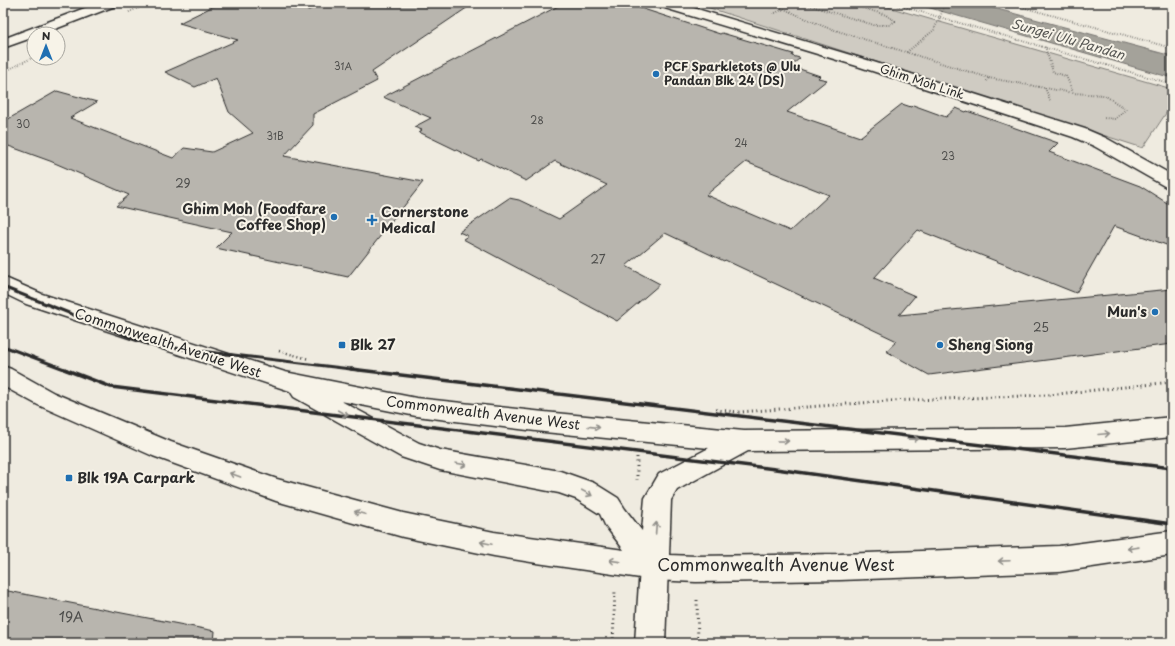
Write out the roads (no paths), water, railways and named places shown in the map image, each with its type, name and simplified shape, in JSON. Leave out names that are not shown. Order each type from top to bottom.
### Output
[{"type":"main road","name":"Ghim Moh Link","points":[[663,3],[862,63],[1079,133],[1100,142],[1172,183]]},
{"type":"main road","points":[[66,27],[115,4]]},
{"type":"main road","points":[[3,44],[115,4]]},
{"type":"main road","points":[[3,55],[26,45]]},
{"type":"main road","name":"Commonwealth Avenue West","points":[[3,284],[34,299],[284,381],[416,407],[638,432],[744,441],[1065,438],[1172,427]]},
{"type":"main road","name":"Commonwealth Avenue West","points":[[3,375],[46,399],[162,449],[276,490],[403,525],[494,544],[654,566],[696,569],[825,567],[1060,559],[1172,543]]},
{"type":"main road","points":[[284,381],[410,450],[440,460],[560,482],[585,491],[609,506],[615,517],[654,566]]},
{"type":"main road","points":[[650,643],[658,498],[668,482],[744,441]]},
{"type":"water","name":"Sungei Ulu Pandan","points":[[913,3],[975,3],[1172,56],[1172,78]]},
{"type":"railway","points":[[3,287],[150,345],[359,370]]},
{"type":"railway","points":[[3,346],[67,370]]},
{"type":"railway","points":[[64,369],[111,387],[783,470],[1172,524]]},
{"type":"railway","points":[[351,369],[1172,468]]},
{"type":"place","name":"PCF Sparkletots @ Ulu Pandan Blk 24 (DS)","points":[[656,74]]},
{"type":"place","name":"Ghim Moh (Foodfare Coffee Shop)","points":[[334,217]]},
{"type":"place","name":"Cornerstone Medical","points":[[372,220]]},
{"type":"place","name":"Mun's","points":[[1155,312]]},
{"type":"place","name":"Blk 27","points":[[342,345]]},
{"type":"place","name":"Sheng Siong","points":[[940,345]]},
{"type":"place","name":"Blk 19A Carpark","points":[[69,478]]}]
